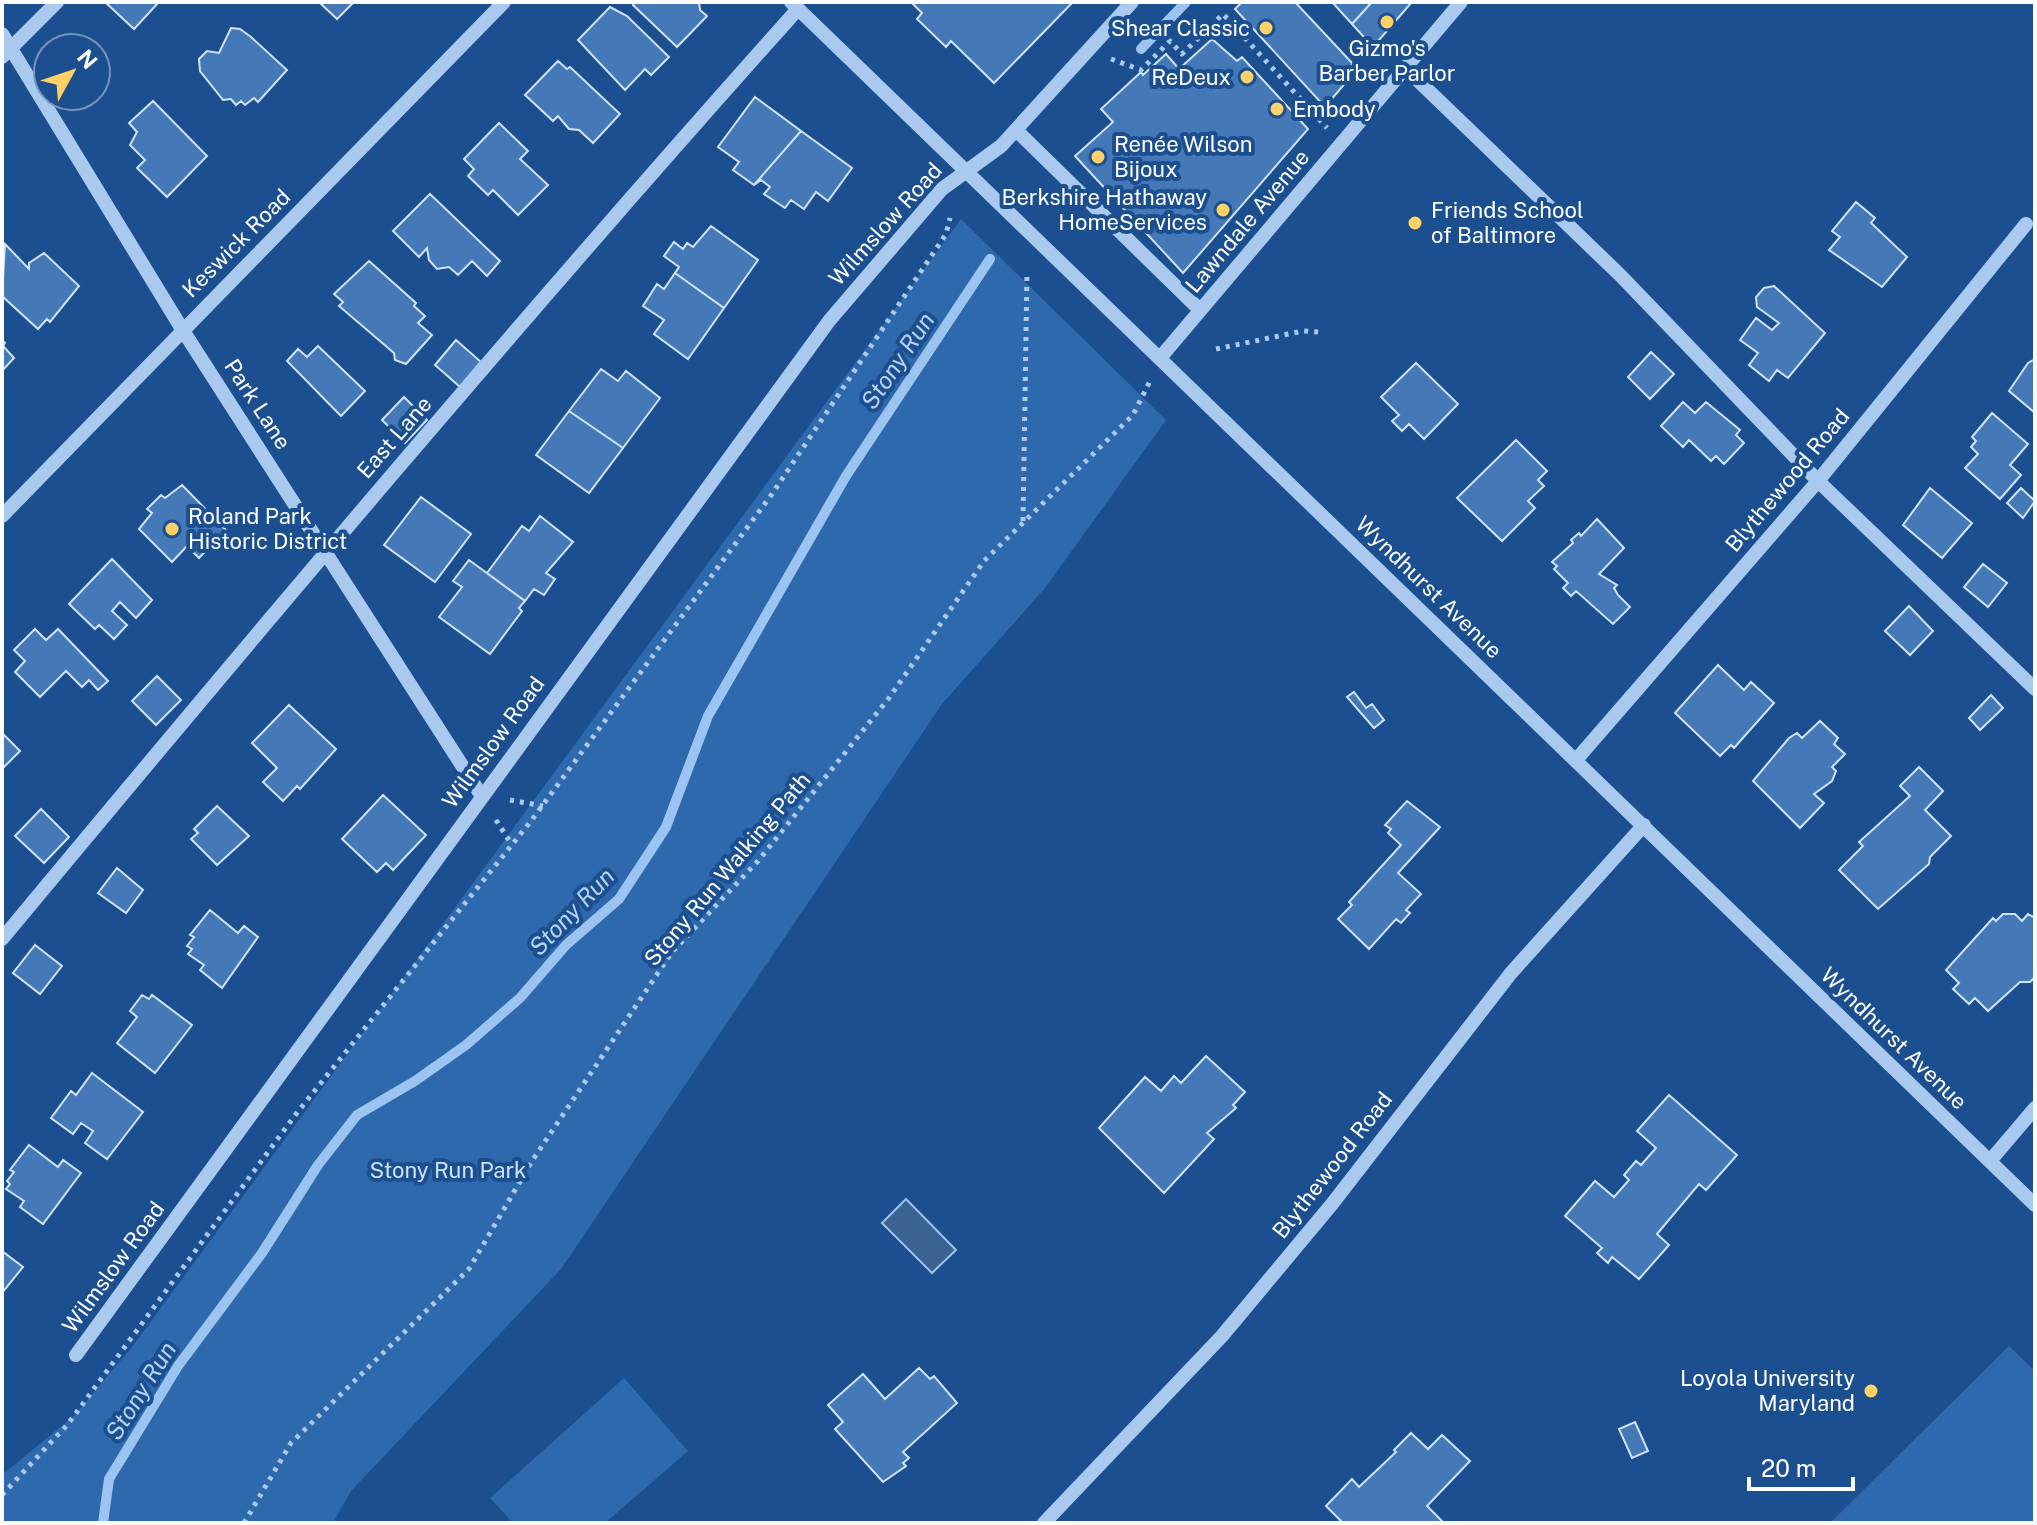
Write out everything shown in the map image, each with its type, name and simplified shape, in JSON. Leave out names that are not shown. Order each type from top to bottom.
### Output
[{"type":"street","points":[[6,52],[57,2]]},
{"type":"street","name":"Keswick Road","points":[[2,516],[504,2]]},
{"type":"street","name":"Wilmslow Road","points":[[76,1355],[829,321],[925,207],[964,169],[1001,146],[1132,2]]},
{"type":"street","name":"Lawndale Avenue","points":[[1160,358],[1461,2]]},
{"type":"street","name":"Wyndhurst Avenue","points":[[794,5],[2035,1205]]},
{"type":"street","name":"East Lane","points":[[2,939],[326,549],[794,5]]},
{"type":"street","name":"Park Lane","points":[[2,34],[6,52],[481,795]]},
{"type":"street","points":[[1405,68],[1621,276],[1818,481],[2035,689]]},
{"type":"street","points":[[1016,130],[1200,310]]},
{"type":"street","name":"Blythewood Road","points":[[1576,760],[1818,481],[2026,224]]},
{"type":"street","name":"Blythewood Road","points":[[1044,1523],[1144,1422],[1232,1324],[1332,1204],[1511,973],[1644,825]]},
{"type":"street","points":[[1990,1161],[2035,1108]]},
{"type":"path","points":[[1111,59],[1141,70],[1170,41],[1182,54],[1223,14],[1341,143]]},
{"type":"path","points":[[2,1495],[68,1424],[287,1127],[561,781],[772,494],[946,234],[951,212]]},
{"type":"path","points":[[1023,522],[1027,271]]},
{"type":"path","points":[[1216,349],[1303,331],[1319,332]]},
{"type":"path","name":"Stony Run Walking Path","points":[[244,1523],[291,1443],[469,1269],[532,1161],[672,952],[758,861],[889,698],[984,561],[1133,415],[1160,358]]},
{"type":"green space","name":"Stony Run Park","points":[[961,219],[1166,420],[1045,588],[942,704],[561,1269],[351,1491],[333,1523],[2,1523],[2,1475],[75,1415],[132,1347]]},
{"type":"green space","points":[[2009,1346],[2035,1371],[2035,1523],[1830,1523]]},
{"type":"green space","points":[[624,1378],[688,1451],[605,1523],[513,1523],[490,1498]]},
{"type":"shaded area","points":[[906,1199],[956,1250],[932,1273],[882,1223]]},
{"type":"building","points":[[105,2],[159,2],[134,29]]},
{"type":"building","points":[[319,2],[354,2],[337,19]]},
{"type":"building","points":[[635,2],[699,2],[700,10],[707,16],[677,47],[633,5]]},
{"type":"building","points":[[911,2],[1073,2],[994,83],[951,41],[946,47],[917,19],[922,13]]},
{"type":"building","points":[[1242,2],[1295,2],[1353,64],[1341,75],[1347,81],[1325,107],[1235,9]]},
{"type":"building","points":[[1332,2],[1372,2],[1352,24]]},
{"type":"building","points":[[1372,2],[1412,2],[1373,47],[1352,24]]},
{"type":"building","points":[[610,7],[627,16],[669,57],[651,75],[645,69],[625,90],[578,40]]},
{"type":"building","points":[[231,28],[240,29],[251,37],[287,70],[258,102],[254,98],[245,105],[241,101],[236,105],[231,99],[223,100],[200,71],[199,59],[207,51],[219,53]]},
{"type":"building","points":[[1212,39],[1237,61],[1242,57],[1308,129],[1183,273],[1075,156],[1113,122],[1101,109],[1141,72],[1143,75],[1166,54],[1179,69]]},
{"type":"building","points":[[558,61],[567,69],[570,67],[620,114],[593,143],[579,130],[569,129],[558,116],[553,121],[525,95]]},
{"type":"building","points":[[755,97],[801,131],[754,185],[733,170],[739,162],[718,147]]},
{"type":"building","points":[[153,101],[207,156],[167,197],[137,168],[145,160],[130,145],[137,132],[129,123]]},
{"type":"building","points":[[499,123],[528,151],[520,159],[548,185],[518,215],[493,190],[488,195],[468,176],[474,169],[464,159]]},
{"type":"building","points":[[801,131],[852,168],[828,201],[816,192],[804,209],[791,200],[785,208],[764,194],[770,187],[761,180],[754,185]]},
{"type":"building","points":[[430,194],[500,261],[487,276],[472,261],[458,275],[449,267],[437,269],[429,260],[427,248],[419,257],[393,231]]},
{"type":"building","points":[[1856,202],[1875,218],[1871,223],[1907,257],[1882,287],[1829,250],[1840,237],[1832,231]]},
{"type":"building","points":[[711,226],[758,260],[724,308],[675,273],[679,267],[664,256],[674,242],[683,249],[687,243],[693,247]]},
{"type":"building","points":[[5,244],[29,269],[29,263],[44,253],[79,286],[50,322],[47,319],[38,329],[2,296]]},
{"type":"building","points":[[369,261],[416,303],[414,306],[425,316],[418,323],[432,335],[406,364],[395,360],[394,353],[339,306],[343,302],[334,294]]},
{"type":"building","points":[[675,273],[724,308],[688,359],[654,334],[664,320],[643,306],[657,284],[664,289]]},
{"type":"building","points":[[1774,286],[1825,333],[1788,378],[1777,370],[1769,381],[1749,365],[1758,353],[1740,340],[1756,318],[1772,330],[1779,323],[1757,307],[1756,297],[1764,288]]},
{"type":"building","points":[[2,340],[5,343],[3,346],[14,358],[2,371]]},
{"type":"building","points":[[456,340],[481,362],[460,387],[435,365]]},
{"type":"building","points":[[318,346],[365,391],[341,416],[287,361],[298,349],[307,357]]},
{"type":"building","points":[[1651,352],[1674,374],[1650,399],[1628,377]]},
{"type":"building","points":[[2035,359],[2035,413],[2009,391],[2028,363]]},
{"type":"building","points":[[1416,363],[1458,404],[1424,439],[1409,424],[1402,431],[1392,421],[1399,415],[1381,397]]},
{"type":"building","points":[[601,369],[618,381],[626,371],[660,398],[623,448],[569,411]]},
{"type":"building","points":[[404,397],[427,420],[405,443],[382,420]]},
{"type":"building","points":[[1683,402],[1695,413],[1706,402],[1740,430],[1736,435],[1744,443],[1724,464],[1716,456],[1711,461],[1689,440],[1683,447],[1661,426]]},
{"type":"building","points":[[569,411],[623,448],[589,493],[536,455]]},
{"type":"building","points":[[1992,413],[2028,444],[2010,465],[2021,475],[2000,499],[1965,468],[1978,454],[1971,447],[1976,441],[1972,437]]},
{"type":"building","points":[[1516,440],[1547,471],[1538,480],[1544,486],[1528,501],[1535,508],[1502,541],[1457,498]]},
{"type":"building","points":[[182,485],[226,530],[199,558],[187,546],[172,562],[139,529],[152,513],[147,509],[161,495],[165,498]]},
{"type":"building","points":[[1930,488],[1972,523],[1942,558],[1903,525]]},
{"type":"building","points":[[2021,488],[2035,501],[2023,518],[2007,503]]},
{"type":"building","points":[[421,497],[471,534],[435,582],[384,545]]},
{"type":"building","points":[[540,516],[573,542],[546,573],[555,579],[544,595],[534,589],[525,601],[487,573],[522,526],[529,531]]},
{"type":"building","points":[[1597,519],[1624,548],[1599,574],[1617,585],[1614,588],[1618,595],[1630,607],[1613,624],[1576,591],[1571,596],[1563,588],[1568,583],[1554,569],[1557,566],[1552,562],[1573,543],[1571,540],[1579,533],[1581,536]]},
{"type":"building","points":[[112,559],[152,600],[136,618],[120,602],[112,611],[127,625],[114,639],[99,625],[95,629],[69,604]]},
{"type":"building","points":[[469,560],[525,601],[519,608],[522,611],[490,654],[439,617],[462,587],[453,581]]},
{"type":"building","points":[[1983,564],[2007,583],[1988,607],[1964,587]]},
{"type":"building","points":[[1909,606],[1933,631],[1910,655],[1885,631]]},
{"type":"building","points":[[35,629],[46,640],[58,629],[108,681],[98,690],[89,680],[82,687],[66,671],[40,697],[15,672],[25,661],[14,650]]},
{"type":"building","points":[[1718,665],[1744,690],[1751,682],[1774,703],[1734,748],[1731,745],[1720,756],[1675,713]]},
{"type":"building","points":[[157,676],[181,700],[156,725],[132,701]]},
{"type":"building","points":[[1354,692],[1366,708],[1372,704],[1384,720],[1374,728],[1347,697]]},
{"type":"building","points":[[1991,695],[2003,708],[1980,730],[1969,718]]},
{"type":"building","points":[[289,705],[336,749],[300,789],[297,786],[283,801],[263,782],[277,768],[252,743]]},
{"type":"building","points":[[1820,721],[1838,738],[1834,744],[1845,754],[1832,767],[1836,771],[1832,781],[1814,794],[1824,803],[1800,828],[1753,781],[1789,738],[1797,733],[1802,738]]},
{"type":"building","points":[[2,733],[20,751],[2,769]]},
{"type":"building","points":[[1919,767],[1943,791],[1925,810],[1951,836],[1930,857],[1929,864],[1878,909],[1839,870],[1863,846],[1859,842],[1910,796],[1900,786]]},
{"type":"building","points":[[383,795],[426,835],[393,870],[386,863],[377,872],[342,839]]},
{"type":"building","points":[[1407,801],[1440,827],[1398,873],[1421,894],[1406,910],[1410,913],[1401,923],[1396,919],[1369,949],[1338,919],[1352,905],[1349,902],[1401,845],[1388,833],[1391,829],[1385,825]]},
{"type":"building","points":[[217,806],[249,836],[217,865],[191,839],[198,833],[194,829]]},
{"type":"building","points":[[41,809],[69,837],[44,863],[15,836]]},
{"type":"building","points":[[117,868],[143,890],[126,913],[98,893]]},
{"type":"building","points":[[210,910],[238,933],[244,926],[258,937],[222,988],[200,970],[204,965],[188,954],[192,949],[187,946],[194,937],[190,935]]},
{"type":"building","points":[[2003,914],[2015,914],[2022,921],[2028,914],[2035,918],[2035,977],[2030,982],[2020,982],[1988,1011],[1975,998],[1969,1004],[1953,989],[1959,983],[1946,970],[1993,918],[1996,921]]},
{"type":"building","points":[[35,945],[62,966],[40,994],[13,973]]},
{"type":"building","points":[[142,995],[149,999],[152,995],[192,1025],[155,1073],[117,1043],[137,1017],[130,1011]]},
{"type":"building","points":[[1206,1056],[1245,1092],[1233,1105],[1236,1108],[1207,1133],[1214,1139],[1164,1193],[1099,1128],[1145,1077],[1161,1091],[1174,1076],[1181,1083]]},
{"type":"building","points":[[92,1073],[143,1112],[107,1159],[85,1143],[93,1131],[81,1123],[73,1134],[51,1118],[71,1091],[76,1095]]},
{"type":"building","points":[[1669,1095],[1737,1155],[1706,1190],[1699,1184],[1657,1234],[1669,1245],[1639,1279],[1612,1257],[1608,1263],[1597,1253],[1602,1248],[1565,1216],[1595,1181],[1614,1197],[1629,1180],[1624,1175],[1636,1161],[1641,1165],[1656,1148],[1637,1131]]},
{"type":"building","points":[[29,1145],[58,1167],[63,1160],[81,1173],[43,1224],[20,1207],[24,1201],[6,1189],[10,1184],[7,1181],[14,1172],[10,1170]]},
{"type":"building","points":[[2,1251],[23,1267],[2,1293]]},
{"type":"building","points":[[919,1368],[930,1379],[934,1376],[957,1403],[903,1452],[909,1458],[903,1463],[906,1466],[883,1482],[835,1429],[843,1422],[828,1405],[863,1374],[885,1399]]},
{"type":"building","points":[[1635,1422],[1648,1451],[1632,1458],[1619,1429]]},
{"type":"building","points":[[1411,1433],[1428,1449],[1442,1435],[1470,1461],[1427,1506],[1444,1523],[1343,1523],[1326,1506],[1352,1479],[1359,1487]]},
{"type":"waterway","name":"Stony Run","points":[[1141,49],[1186,2]]},
{"type":"waterway","name":"Stony Run","points":[[103,1523],[109,1479],[178,1366],[262,1253],[318,1165],[357,1115],[415,1081],[466,1045],[520,998],[566,945],[619,899],[666,827],[708,716],[846,476],[990,259]]},
{"type":"place","name":"Gizmo's Barber Parlor","points":[[1387,22]]},
{"type":"place","name":"Shear Classic","points":[[1266,28]]},
{"type":"place","name":"ReDeux","points":[[1247,77]]},
{"type":"place","name":"Embody","points":[[1277,109]]},
{"type":"place","name":"Renée Wilson Bijoux","points":[[1098,157]]},
{"type":"place","name":"Berkshire Hathaway HomeServices","points":[[1223,210]]},
{"type":"place","name":"Friends School of Baltimore","points":[[1415,223]]},
{"type":"place","name":"Roland Park Historic District","points":[[172,529]]},
{"type":"place","name":"Loyola University Maryland","points":[[1871,1391]]}]
